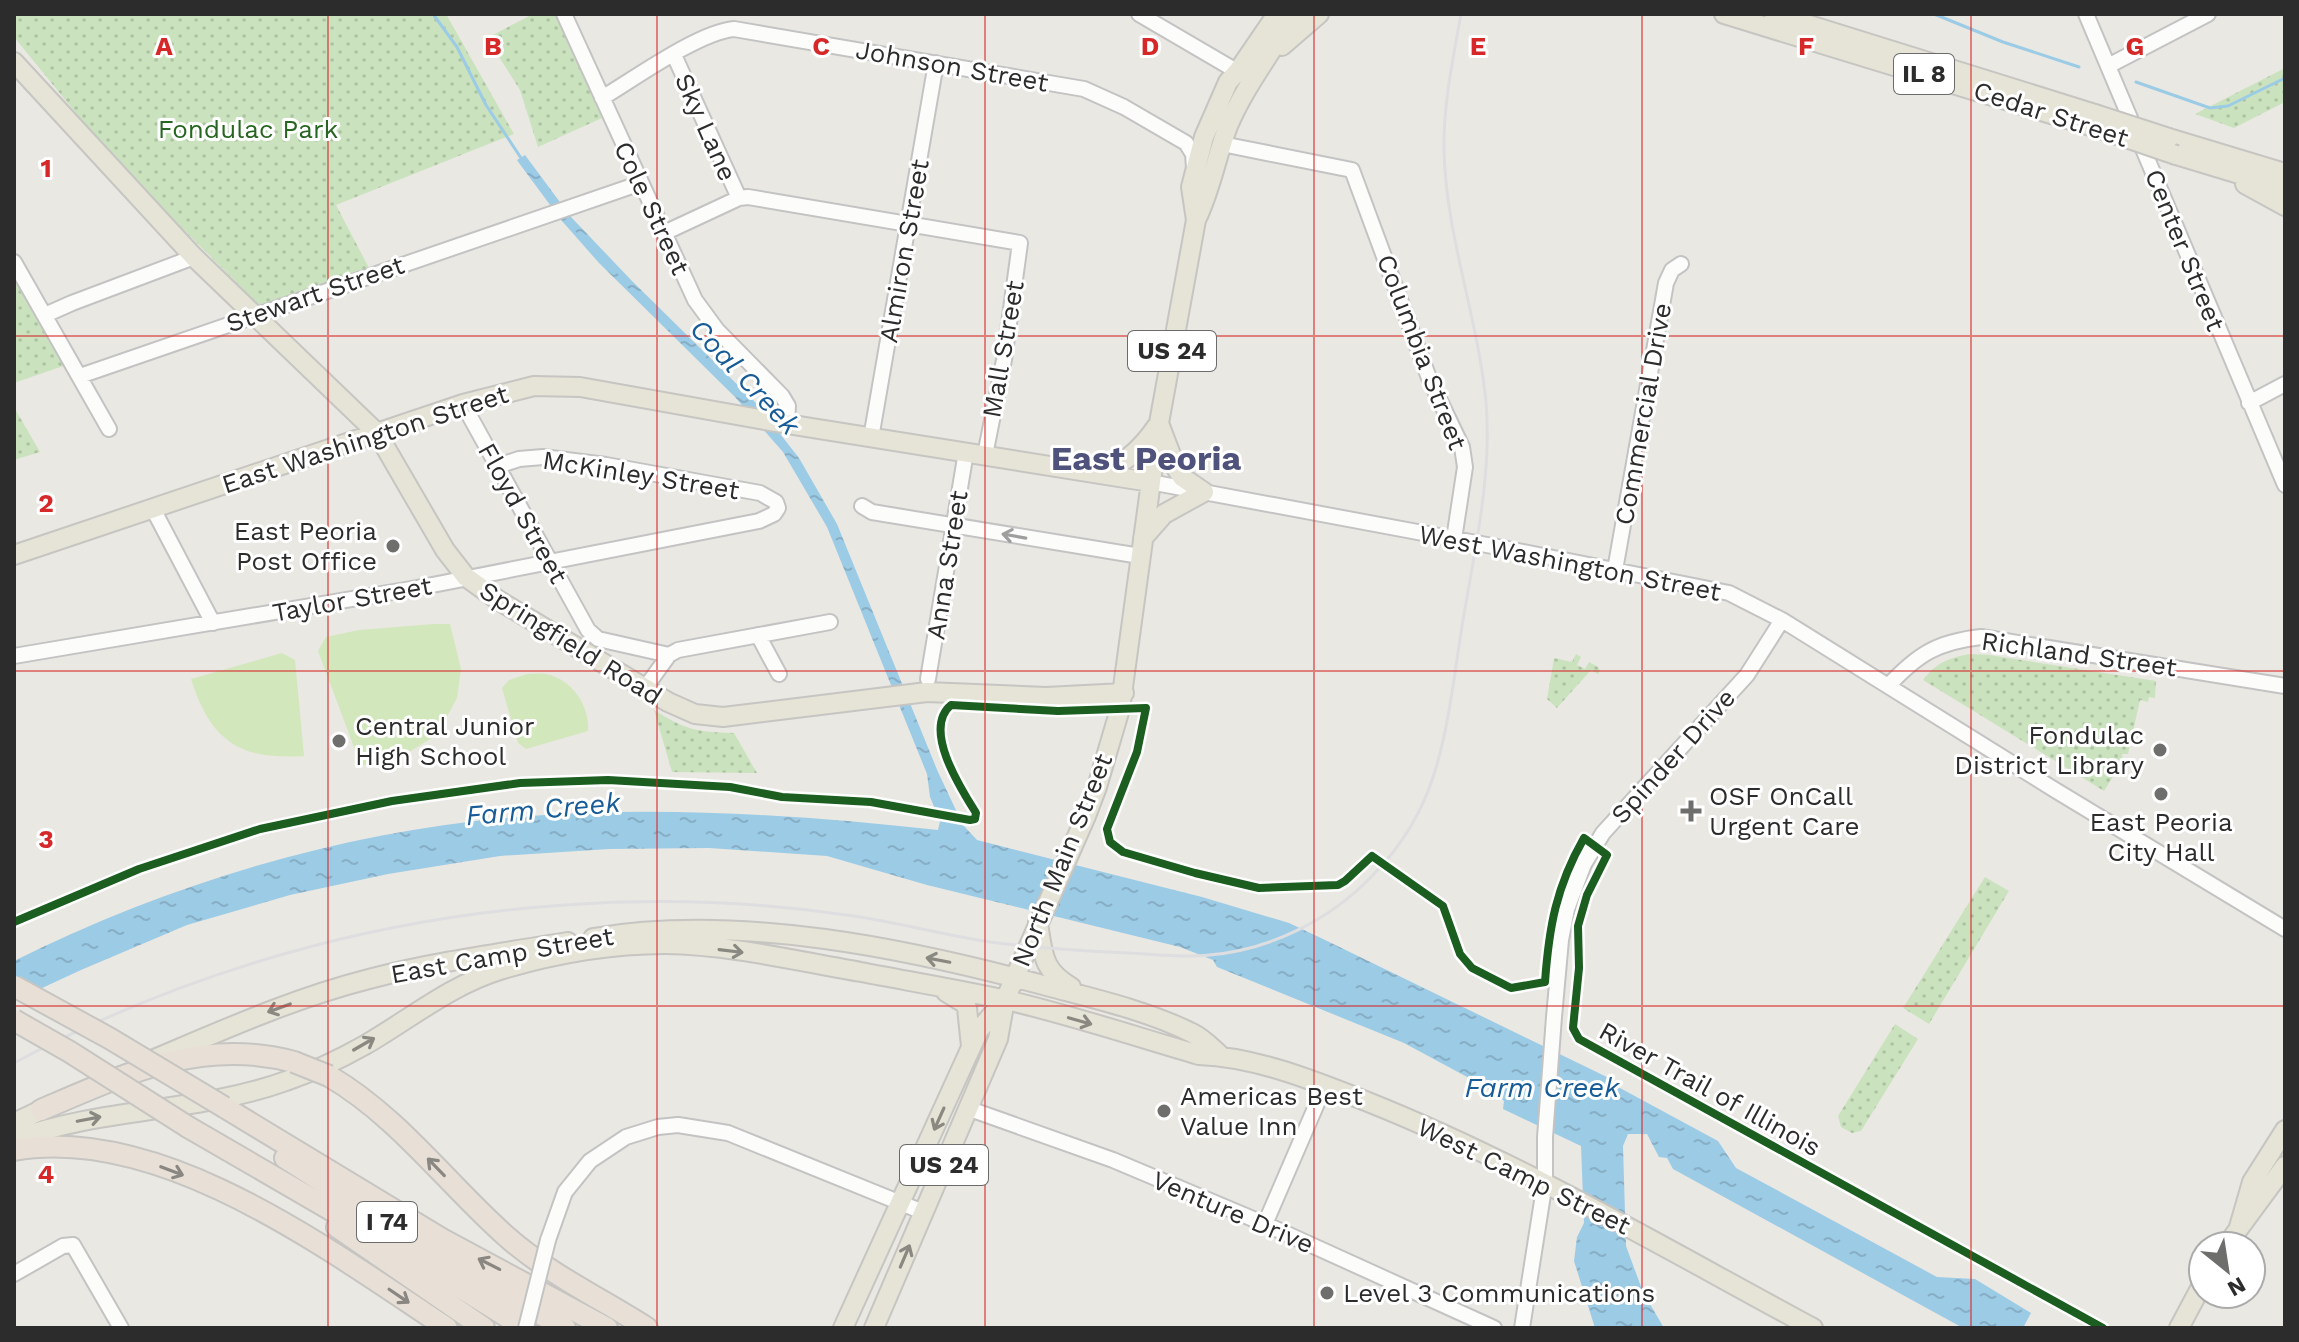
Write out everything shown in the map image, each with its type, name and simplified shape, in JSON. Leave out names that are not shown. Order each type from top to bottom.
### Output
[{"type":"highway","points":[[14,986],[109,1038],[217,1110],[442,1239],[607,1328]]},
{"type":"highway","name":"I 74","points":[[14,993],[217,1110],[438,1255],[565,1328]]},
{"type":"highway","name":"I 74","points":[[14,1020],[188,1127],[441,1274],[526,1328]]},
{"type":"highway","points":[[41,1110],[111,1081],[186,1057],[241,1052],[294,1062],[329,1076],[358,1094],[384,1115],[516,1244],[561,1276],[647,1328]]},
{"type":"highway","points":[[14,1150],[53,1146],[100,1149],[182,1175],[234,1197],[299,1232],[447,1328]]},
{"type":"highway","points":[[279,1178],[300,1200],[484,1328]]},
{"type":"main road","name":"US 24","points":[[1150,482],[1196,220],[1205,203],[1245,76],[1277,14]]},
{"type":"main road","points":[[1265,62],[1294,14]]},
{"type":"main road","points":[[1265,62],[1319,14]]},
{"type":"main road","name":"Cedar Street","points":[[1724,14],[2097,122]]},
{"type":"main road","name":"Cedar Street","points":[[1774,14],[2285,188]]},
{"type":"main road","name":"Springfield Road","points":[[14,62],[194,257],[377,433],[443,548],[469,579],[498,600],[685,711],[723,717],[899,694],[951,692],[1046,697],[1124,693]]},
{"type":"main road","name":"US 24","points":[[1196,220],[1191,187],[1212,115],[1228,82],[1245,76],[1265,62]]},
{"type":"main road","points":[[2176,150],[2285,206]]},
{"type":"main road","name":"Cedar Street","points":[[2176,150],[2214,152],[2285,173]]},
{"type":"main road","points":[[2214,152],[2285,163]]},
{"type":"main road","name":"East Washington Street","points":[[14,555],[463,404],[534,386],[554,385],[1150,482]]},
{"type":"main road","points":[[1098,473],[1128,459],[1159,423]]},
{"type":"main road","points":[[1142,548],[1164,514],[1204,492],[1182,477],[1176,468],[1159,423]]},
{"type":"main road","name":"North Main Street","points":[[874,1328],[998,1039],[1005,1000],[1014,977],[1097,787],[1124,693],[1150,482]]},
{"type":"main road","points":[[1038,923],[1048,968],[1061,982],[1085,996]]},
{"type":"main road","name":"East Camp Street","points":[[14,1123],[136,1066],[319,993],[408,969],[616,934],[685,929],[782,936],[887,950],[1014,977]]},
{"type":"main road","name":"East Camp Street","points":[[14,1140],[93,1118],[200,1103],[287,1081],[366,1044],[429,1003],[475,979],[525,963],[576,952],[629,946],[687,945],[778,957],[1005,1000]]},
{"type":"main road","name":"West Camp Street","points":[[1014,977],[1085,996],[1195,1034],[1221,1056]]},
{"type":"main road","points":[[933,984],[964,1003],[970,1015],[971,1047]]},
{"type":"main road","name":"North Main Street","points":[[843,1328],[979,1030],[1005,1000]]},
{"type":"main road","name":"West Camp Street","points":[[1005,1000],[1199,1055],[1221,1056],[1325,1085],[1390,1111],[1545,1182],[1813,1328]]},
{"type":"main road","points":[[2239,1227],[2252,1182],[2285,1130]]},
{"type":"main road","points":[[2268,1190],[2273,1168],[2285,1148]]},
{"type":"main road","points":[[2237,1230],[2285,1166]]},
{"type":"main road","points":[[2179,1328],[2189,1310]]},
{"type":"street","name":"Cole Street","points":[[564,14],[702,312],[788,406],[770,421]]},
{"type":"street","points":[[1139,14],[1245,76]]},
{"type":"street","name":"Center Street","points":[[2086,14],[2285,485]]},
{"type":"street","points":[[2108,66],[2208,14]]},
{"type":"street","name":"Johnson Street","points":[[602,98],[709,35],[734,29],[1084,89],[1112,101],[1188,145],[1194,173]]},
{"type":"street","name":"Sky Lane","points":[[674,55],[739,198]]},
{"type":"street","name":"Almiron Street","points":[[871,438],[936,63]]},
{"type":"street","points":[[1166,131],[1184,137],[1192,136],[1205,127],[1212,115]]},
{"type":"street","name":"Columbia Street","points":[[1222,144],[1352,170],[1429,378],[1462,447],[1465,467],[1454,539]]},
{"type":"street","name":"Stewart Street","points":[[80,376],[641,183]]},
{"type":"street","points":[[664,233],[739,198],[758,198],[909,224]]},
{"type":"street","name":"Mall Street","points":[[909,224],[1020,243],[1004,360],[985,455]]},
{"type":"street","points":[[45,315],[194,257]]},
{"type":"street","points":[[14,262],[109,429]]},
{"type":"street","name":"Commercial Drive","points":[[1615,570],[1666,283],[1672,270],[1681,264]]},
{"type":"street","points":[[2249,403],[2285,384]]},
{"type":"street","name":"Floyd Street","points":[[463,404],[583,623],[593,635],[624,646],[669,655]]},
{"type":"street","name":"Anna Street","points":[[928,679],[966,452]]},
{"type":"street","name":"McKinley Street","points":[[498,466],[519,459],[543,457],[593,463],[760,493],[776,502],[778,508]]},
{"type":"street","name":"West Washington Street","points":[[1150,482],[1729,593],[1782,620],[2285,929]]},
{"type":"street","points":[[862,506],[872,512],[953,525],[1142,548]]},
{"type":"street","points":[[152,507],[213,623]]},
{"type":"street","name":"Taylor Street","points":[[14,656],[469,579],[759,521],[774,514],[778,508]]},
{"type":"street","name":"Spinder Drive","points":[[1522,1328],[1545,1182],[1545,1137],[1554,1017],[1567,909],[1594,845],[1747,675],[1782,620]]},
{"type":"street","points":[[645,688],[669,655],[678,650],[830,622]]},
{"type":"street","points":[[758,635],[779,674]]},
{"type":"street","name":"Richland Street","points":[[1888,686],[1919,656],[1940,644],[1981,637],[2285,686]]},
{"type":"street","points":[[1265,1224],[1325,1085]]},
{"type":"street","name":"Venture Drive","points":[[967,1108],[1113,1160],[1265,1224],[1494,1328]]},
{"type":"street","points":[[526,1328],[548,1240],[565,1192],[590,1161],[626,1137],[658,1127],[689,1125],[728,1133],[923,1212]]},
{"type":"street","points":[[14,1274],[63,1246],[73,1245],[121,1328]]},
{"type":"green space","name":"Fondulac Park","points":[[16,14],[446,14],[514,134],[336,205],[369,268],[259,305],[115,161],[14,37]]},
{"type":"green space","points":[[533,14],[555,14],[602,118],[538,147],[520,90],[487,38]]},
{"type":"green space","points":[[2285,68],[2285,102],[2234,128],[2195,114]]},
{"type":"green space","points":[[14,263],[72,363],[14,383]]},
{"type":"green space","points":[[14,407],[40,452],[14,460]]},
{"type":"green space","points":[[450,624],[461,669],[457,698],[437,735],[407,753],[361,766],[318,651],[326,637],[359,630]]},
{"type":"green space","points":[[282,653],[295,660],[304,756],[262,755],[231,743],[208,718],[191,679]]},
{"type":"green space","points":[[1576,654],[1581,657],[1577,665],[1585,669],[1589,662],[1600,671],[1598,674],[1591,670],[1557,708],[1547,699],[1554,658],[1572,662]]},
{"type":"green space","points":[[1971,654],[2156,681],[2155,698],[2149,697],[2148,702],[2140,700],[2128,754],[2122,754],[2123,761],[2104,791],[1923,680],[1944,662]]},
{"type":"green space","points":[[527,674],[555,677],[571,688],[586,712],[588,731],[526,749],[518,743],[502,688],[509,680]]},
{"type":"green space","points":[[654,710],[692,729],[734,733],[757,773],[672,772]]},
{"type":"green space","points":[[1985,877],[2009,891],[1929,1024],[1903,1008]]},
{"type":"green space","points":[[1895,1024],[1918,1039],[1861,1131],[1852,1133],[1841,1127],[1838,1116]]},
{"type":"water","name":"Farm Creek","points":[[525,155],[571,217],[755,402],[799,458],[837,524],[938,772],[963,825],[977,840],[1202,897],[1289,923],[1613,1080],[1620,1088],[1718,1141],[1736,1168],[1937,1277],[1975,1279],[2031,1313],[2023,1328],[1963,1328],[1673,1169],[1667,1158],[1659,1157],[1647,1134],[1628,1134],[1623,1146],[1626,1246],[1643,1292],[1664,1328],[1595,1328],[1574,1261],[1577,1237],[1584,1223],[1581,1146],[1503,1109],[1504,1101],[1495,1092],[1404,1043],[1217,967],[1213,960],[1180,947],[927,885],[827,856],[709,848],[609,849],[500,856],[388,874],[290,895],[187,925],[14,1001],[14,961],[73,933],[196,885],[258,865],[386,835],[516,817],[621,812],[780,816],[938,830],[940,821],[930,797],[927,774],[827,527],[783,452],[735,397],[599,263],[562,221],[517,160]]},
{"type":"waterway","name":"Coal Creek","points":[[433,14],[457,47],[486,105],[523,161]]},
{"type":"waterway","points":[[1934,14],[2003,42],[2079,67]]},
{"type":"waterway","points":[[2136,82],[2210,108],[2228,106],[2285,78]]},
{"type":"railway","points":[[14,1063],[79,1031],[212,976],[351,937],[422,922],[493,912],[637,902],[782,907],[854,916],[1007,944],[1189,956],[1254,947],[1298,930],[1337,906],[1372,876],[1393,852],[1411,826],[1431,783],[1449,713],[1481,512],[1487,457],[1486,402],[1450,214],[1444,151],[1447,99],[1461,14]]},
{"type":"cycle path","name":"River Trail of Illinois","points":[[14,922],[139,869],[260,829],[392,801],[520,783],[608,780],[730,787],[782,797],[871,802],[970,820],[975,819],[976,813],[954,775],[942,743],[943,716],[951,705],[1058,711],[1146,708],[1137,752],[1107,829],[1110,842],[1123,852],[1259,888],[1338,885],[1372,856],[1443,906],[1460,954],[1472,968],[1511,988],[1545,982],[1560,891],[1584,838],[1607,855],[1587,895],[1578,926],[1579,968],[1573,1028],[1579,1039],[2103,1328]]},
{"type":"place","name":"East Peoria Post Office","points":[[393,546]]},
{"type":"place","name":"Central Junior High School","points":[[339,741]]},
{"type":"place","name":"Fondulac District Library","points":[[2160,750]]},
{"type":"place","name":"East Peoria City Hall","points":[[2161,794]]},
{"type":"place","name":"OSF OnCall Urgent Care","points":[[1691,811]]},
{"type":"place","name":"Americas Best Value Inn","points":[[1164,1111]]},
{"type":"place","name":"Level 3 Communications","points":[[1327,1293]]},
{"type":"district","name":"East Peoria","points":[[1146,458]]}]
